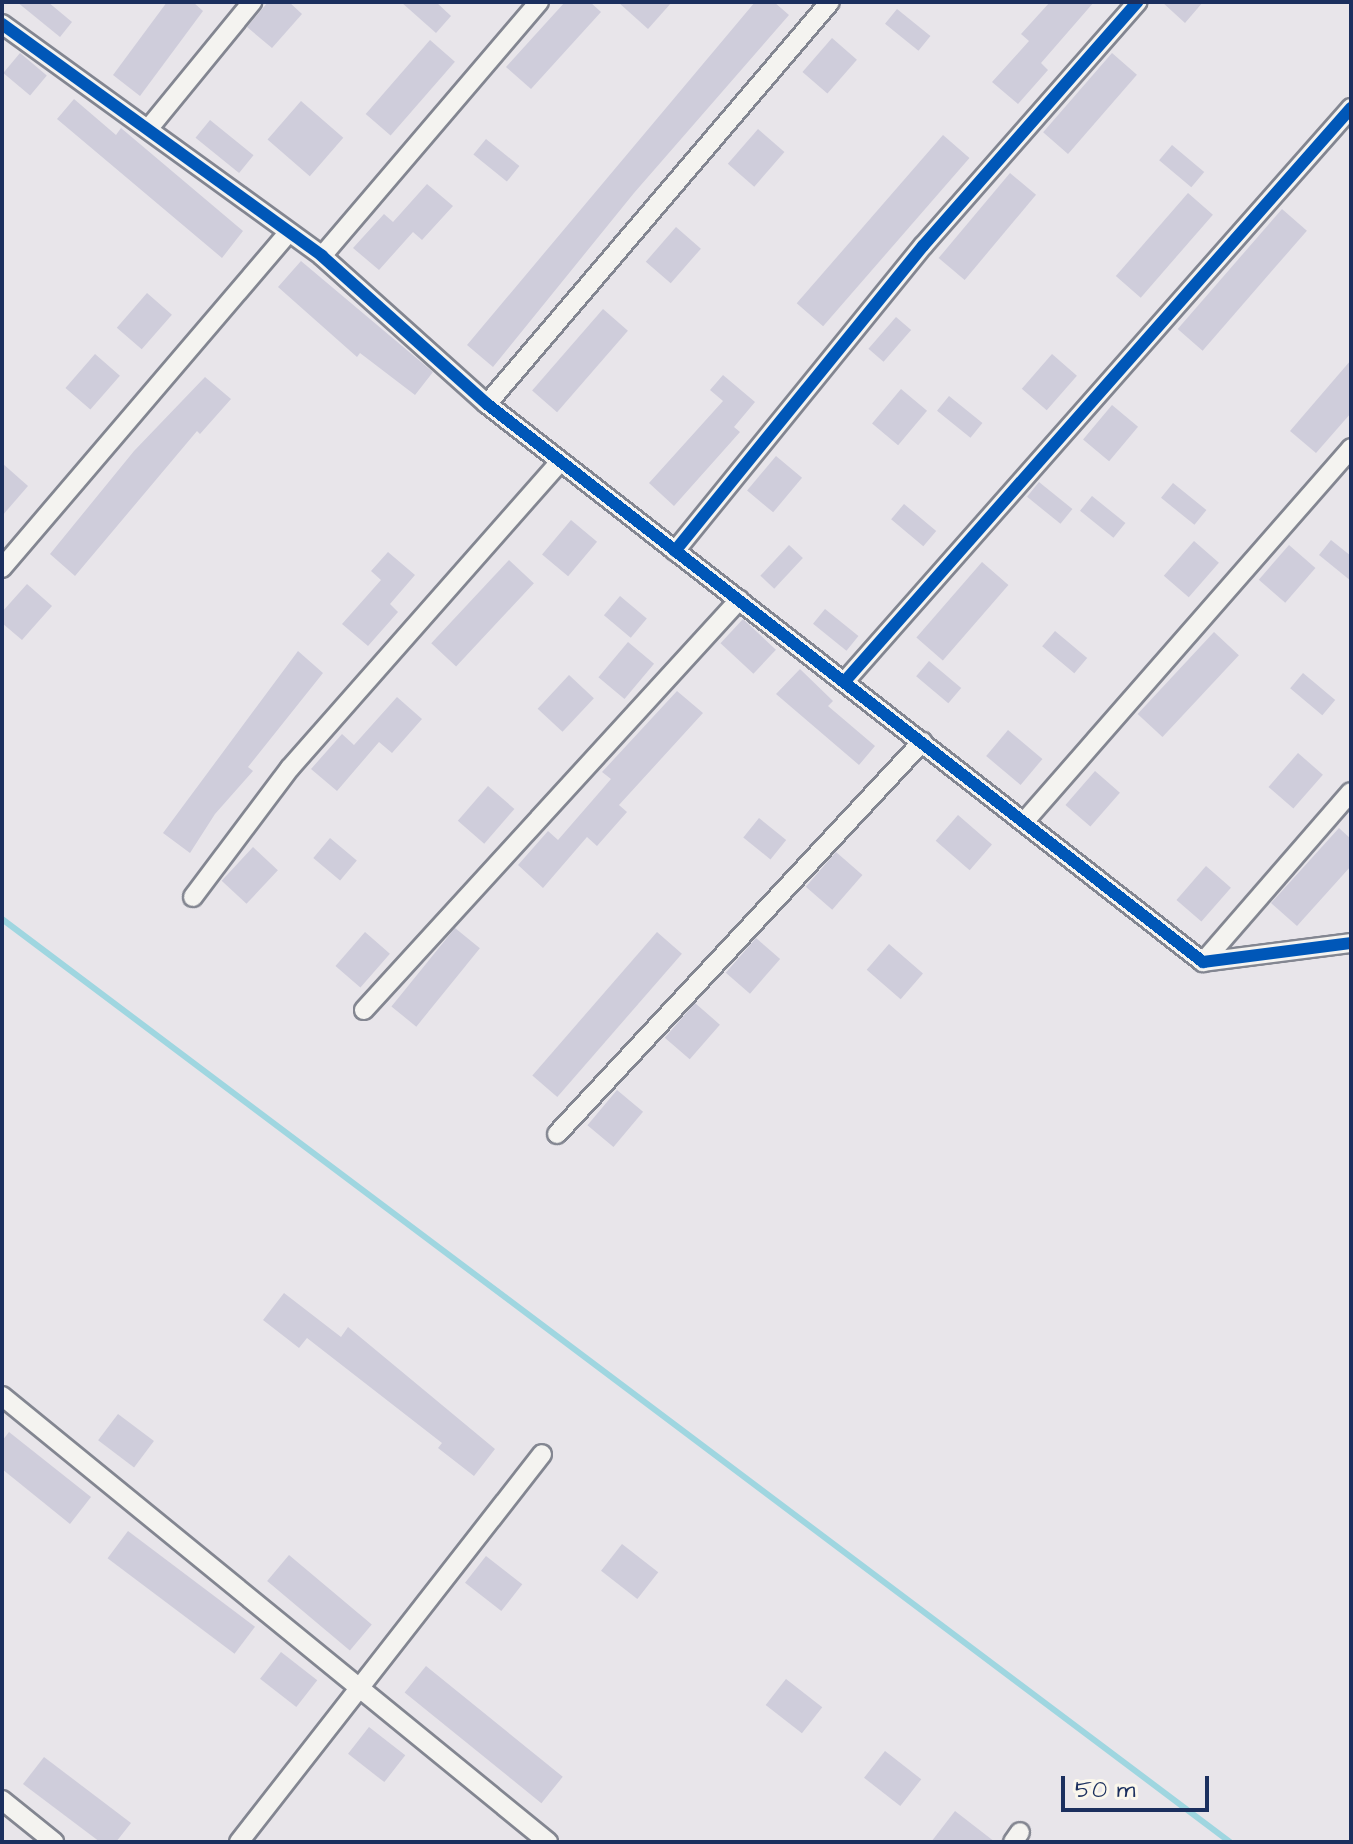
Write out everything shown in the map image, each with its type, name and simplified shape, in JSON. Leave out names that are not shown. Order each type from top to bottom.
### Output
[{"type":"street","points":[[149,128],[252,2]]},
{"type":"street","points":[[322,256],[539,2]]},
{"type":"street","points":[[487,404],[830,2]]},
{"type":"street","points":[[675,551],[923,246],[1137,2]]},
{"type":"street","points":[[6,34],[149,128],[322,256],[487,404],[846,680],[1203,962],[1351,943]]},
{"type":"street","points":[[846,680],[1351,108]]},
{"type":"street","points":[[2,568],[288,233]]},
{"type":"street","points":[[1024,822],[1351,448]]},
{"type":"street","points":[[193,897],[290,768],[560,462]]},
{"type":"street","points":[[364,1010],[739,600]]},
{"type":"street","points":[[557,1134],[922,742]]},
{"type":"street","points":[[1203,962],[1351,792]]},
{"type":"street","points":[[2,1396],[364,1688],[548,1842]]},
{"type":"street","points":[[239,1842],[364,1688],[542,1454]]},
{"type":"street","points":[[2,1800],[54,1842]]},
{"type":"building","points":[[17,2],[48,2],[72,22],[60,37]]},
{"type":"building","points":[[167,2],[193,2],[203,11],[140,96],[113,75]]},
{"type":"building","points":[[268,2],[289,2],[302,14],[272,48],[247,27]]},
{"type":"building","points":[[401,2],[436,2],[451,16],[436,33]]},
{"type":"building","points":[[565,2],[590,2],[601,12],[531,89],[506,67]]},
{"type":"building","points":[[618,2],[672,2],[648,29]]},
{"type":"building","points":[[755,2],[774,2],[789,15],[634,193],[493,367],[467,345]]},
{"type":"building","points":[[1050,2],[1094,2],[1041,63],[1048,70],[1018,104],[992,82],[1029,41],[1021,34]]},
{"type":"building","points":[[1162,2],[1203,2],[1185,23]]},
{"type":"building","points":[[897,9],[930,36],[918,51],[885,24]]},
{"type":"building","points":[[832,38],[857,60],[827,94],[802,72]]},
{"type":"building","points":[[430,40],[455,62],[391,136],[366,114]]},
{"type":"building","points":[[20,53],[47,75],[30,95],[3,73]]},
{"type":"building","points":[[1112,53],[1137,75],[1068,154],[1043,132]]},
{"type":"building","points":[[74,99],[116,135],[121,128],[243,231],[222,258],[57,119]]},
{"type":"building","points":[[301,101],[343,138],[310,176],[268,139]]},
{"type":"building","points":[[210,120],[254,155],[239,173],[196,138]]},
{"type":"building","points":[[758,129],[784,152],[754,187],[728,164]]},
{"type":"building","points":[[943,135],[969,158],[823,326],[797,303]]},
{"type":"building","points":[[486,139],[519,166],[507,182],[473,155]]},
{"type":"building","points":[[1172,145],[1204,172],[1191,187],[1159,160]]},
{"type":"building","points":[[1010,173],[1036,195],[965,280],[939,258]]},
{"type":"building","points":[[427,184],[453,206],[422,240],[413,232],[379,270],[353,248],[384,214],[393,222]]},
{"type":"building","points":[[1188,193],[1213,215],[1141,298],[1116,276]]},
{"type":"building","points":[[1282,209],[1307,231],[1203,351],[1178,329]]},
{"type":"building","points":[[676,227],[701,249],[671,283],[646,262]]},
{"type":"building","points":[[301,261],[433,372],[415,395],[360,353],[357,357],[278,287]]},
{"type":"building","points":[[147,293],[172,315],[142,349],[117,328]]},
{"type":"building","points":[[603,309],[628,331],[557,412],[532,391]]},
{"type":"building","points":[[896,317],[911,330],[884,362],[868,349]]},
{"type":"building","points":[[95,354],[120,376],[90,410],[65,388]]},
{"type":"building","points":[[1052,354],[1077,376],[1047,410],[1022,389]]},
{"type":"building","points":[[1351,360],[1351,413],[1316,453],[1290,431]]},
{"type":"building","points":[[723,375],[755,402],[734,427],[740,432],[674,506],[649,483],[723,401],[710,390]]},
{"type":"building","points":[[205,377],[231,399],[200,434],[197,431],[75,576],[50,554],[134,451]]},
{"type":"building","points":[[901,389],[927,411],[898,445],[872,423]]},
{"type":"building","points":[[949,396],[982,423],[970,438],[937,411]]},
{"type":"building","points":[[1112,405],[1138,427],[1109,461],[1083,439]]},
{"type":"building","points":[[776,456],[802,478],[773,512],[747,490]]},
{"type":"building","points":[[2,463],[28,486],[2,516]]},
{"type":"building","points":[[1039,482],[1072,509],[1060,524],[1027,497]]},
{"type":"building","points":[[1173,483],[1206,510],[1194,525],[1161,498]]},
{"type":"building","points":[[1092,496],[1125,523],[1113,538],[1080,511]]},
{"type":"building","points":[[904,504],[936,531],[923,546],[891,519]]},
{"type":"building","points":[[571,520],[597,542],[568,576],[542,554]]},
{"type":"building","points":[[1331,540],[1351,556],[1351,581],[1319,555]]},
{"type":"building","points":[[1194,541],[1219,563],[1189,597],[1164,576]]},
{"type":"building","points":[[789,545],[803,558],[774,589],[760,576]]},
{"type":"building","points":[[1289,545],[1315,568],[1285,603],[1259,580]]},
{"type":"building","points":[[388,552],[415,575],[390,604],[398,612],[368,646],[342,624],[381,580],[371,571]]},
{"type":"building","points":[[509,560],[534,583],[456,667],[431,643]]},
{"type":"building","points":[[982,562],[1008,585],[943,660],[916,637]]},
{"type":"building","points":[[27,584],[52,606],[22,640],[2,623],[2,612]]},
{"type":"building","points":[[620,596],[647,618],[631,638],[604,615]]},
{"type":"building","points":[[825,609],[858,636],[846,651],[813,624]]},
{"type":"building","points":[[743,619],[776,650],[753,674],[720,643]]},
{"type":"building","points":[[1055,631],[1087,658],[1074,673],[1042,646]]},
{"type":"building","points":[[1214,632],[1239,655],[1162,737],[1138,714]]},
{"type":"building","points":[[628,642],[654,664],[624,699],[598,677]]},
{"type":"building","points":[[298,651],[323,673],[248,767],[253,771],[215,814],[190,853],[163,833]]},
{"type":"building","points":[[929,661],[961,688],[948,703],[916,676]]},
{"type":"building","points":[[800,669],[833,701],[828,706],[875,746],[859,765],[776,694]]},
{"type":"building","points":[[1303,673],[1335,700],[1322,715],[1290,688]]},
{"type":"building","points":[[569,675],[594,698],[562,732],[538,709]]},
{"type":"building","points":[[677,691],[703,713],[619,805],[627,812],[597,846],[587,837],[543,888],[518,865],[548,831],[558,840],[611,779],[602,772]]},
{"type":"building","points":[[397,697],[422,719],[392,753],[379,742],[337,791],[311,769],[342,734],[354,745]]},
{"type":"building","points":[[1008,730],[1042,759],[1021,785],[986,756]]},
{"type":"building","points":[[1298,753],[1323,775],[1293,809],[1268,787]]},
{"type":"building","points":[[1095,771],[1120,793],[1090,827],[1065,805]]},
{"type":"building","points":[[488,786],[514,809],[484,844],[458,821]]},
{"type":"building","points":[[958,815],[992,845],[970,870],[936,841]]},
{"type":"building","points":[[759,818],[786,840],[770,859],[743,837]]},
{"type":"building","points":[[1339,828],[1351,839],[1351,866],[1297,926],[1271,903]]},
{"type":"building","points":[[330,838],[357,860],[340,880],[313,858]]},
{"type":"building","points":[[253,847],[278,870],[246,904],[222,881]]},
{"type":"building","points":[[836,852],[862,875],[832,910],[806,887]]},
{"type":"building","points":[[1206,866],[1231,888],[1201,922],[1176,900]]},
{"type":"building","points":[[455,928],[480,948],[416,1027],[391,1006]]},
{"type":"building","points":[[365,932],[390,954],[360,988],[335,966]]},
{"type":"building","points":[[657,932],[682,954],[557,1097],[532,1075]]},
{"type":"building","points":[[756,938],[780,959],[750,994],[726,973]]},
{"type":"building","points":[[889,944],[923,974],[901,999],[867,970]]},
{"type":"building","points":[[695,1003],[720,1025],[690,1059],[665,1038]]},
{"type":"building","points":[[617,1090],[643,1112],[613,1147],[587,1125]]},
{"type":"building","points":[[284,1293],[341,1337],[348,1327],[495,1449],[474,1476],[438,1448],[442,1443],[307,1338],[299,1348],[263,1320]]},
{"type":"building","points":[[118,1414],[154,1441],[134,1467],[98,1440]]},
{"type":"building","points":[[9,1432],[91,1497],[70,1524],[2,1469],[2,1441]]},
{"type":"building","points":[[128,1531],[255,1627],[235,1654],[108,1558]]},
{"type":"building","points":[[622,1544],[658,1572],[637,1599],[601,1571]]},
{"type":"building","points":[[289,1555],[372,1624],[350,1650],[267,1581]]},
{"type":"building","points":[[486,1556],[522,1584],[501,1611],[465,1583]]},
{"type":"building","points":[[281,1652],[317,1680],[296,1707],[260,1679]]},
{"type":"building","points":[[426,1666],[563,1777],[541,1803],[405,1692]]},
{"type":"building","points":[[786,1679],[822,1707],[802,1733],[766,1705]]},
{"type":"building","points":[[369,1727],[405,1755],[384,1782],[348,1754]]},
{"type":"building","points":[[885,1751],[921,1779],[900,1806],[864,1778]]},
{"type":"building","points":[[44,1757],[131,1823],[116,1842],[100,1842],[23,1784]]},
{"type":"building","points":[[955,1811],[995,1842],[931,1842]]},
{"type":"waterway","points":[[2,919],[1230,1842]]},
{"type":"cycle path","points":[[675,551],[923,246],[1137,2]]},
{"type":"cycle path","points":[[2,24],[322,256],[487,404],[1203,962],[1351,943]]},
{"type":"cycle path","points":[[846,680],[1351,108]]}]
